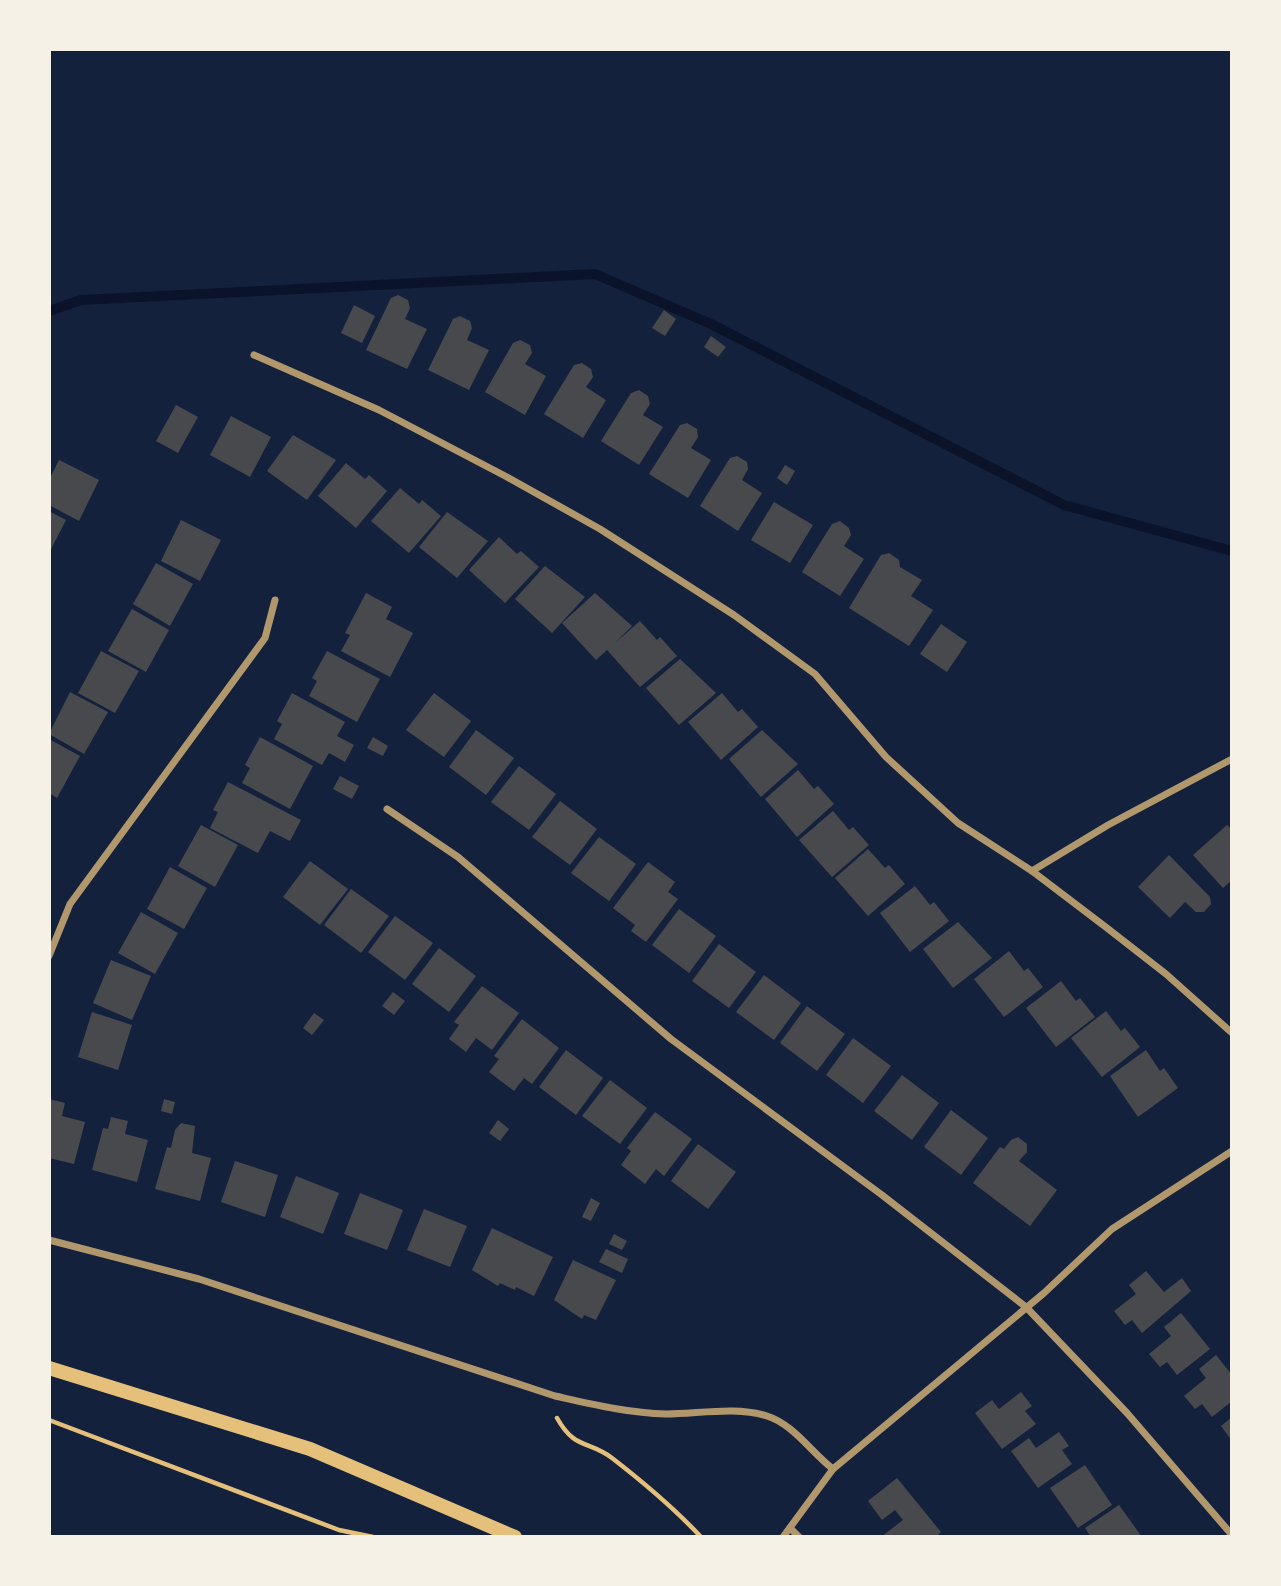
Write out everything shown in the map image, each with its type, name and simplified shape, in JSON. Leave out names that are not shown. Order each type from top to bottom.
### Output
[{"type":"main road","points":[[49,1368],[310,1449],[515,1537]]},
{"type":"street","points":[[254,355],[379,411],[507,477],[600,529],[734,615],[815,674],[886,757],[958,823],[1032,872],[1166,975],[1232,1033]]},
{"type":"street","points":[[49,956],[70,904],[265,638],[275,600]]},
{"type":"street","points":[[1032,872],[1108,825],[1232,760]]},
{"type":"street","points":[[387,808],[458,858],[671,1039],[882,1195],[1026,1307],[1127,1413],[1232,1535]]},
{"type":"street","points":[[783,1537],[833,1469],[1026,1307],[1112,1229],[1232,1151]]},
{"type":"street","points":[[49,1240],[199,1279],[555,1396],[600,1406],[663,1414],[740,1413],[768,1416],[787,1427],[833,1469]]},
{"type":"street","points":[[790,1528],[799,1537]]},
{"type":"path","points":[[555,1396],[557,1418],[566,1434],[583,1446],[610,1457],[701,1537]]},
{"type":"path","points":[[49,1420],[339,1530],[373,1537]]},
{"type":"building","points":[[398,295],[408,300],[410,308],[405,319],[427,329],[407,369],[366,350],[391,298]]},
{"type":"building","points":[[354,305],[375,316],[362,343],[341,333]]},
{"type":"building","points":[[664,310],[676,319],[665,336],[652,328]]},
{"type":"building","points":[[460,316],[470,321],[472,328],[467,340],[489,350],[469,390],[428,370],[453,319]]},
{"type":"building","points":[[711,336],[726,347],[718,357],[704,347]]},
{"type":"building","points":[[520,340],[530,345],[532,353],[525,364],[546,376],[525,415],[485,392],[513,343]]},
{"type":"building","points":[[582,363],[591,369],[593,377],[586,387],[606,400],[583,438],[544,414],[574,365]]},
{"type":"building","points":[[639,390],[648,396],[650,404],[643,415],[663,427],[639,465],[601,441],[631,393]]},
{"type":"building","points":[[176,405],[198,417],[178,453],[156,441]]},
{"type":"building","points":[[231,416],[271,437],[250,477],[210,455]]},
{"type":"building","points":[[687,423],[697,429],[698,437],[691,448],[711,460],[688,498],[649,474],[680,425]]},
{"type":"building","points":[[293,435],[336,460],[307,500],[267,471]]},
{"type":"building","points":[[737,456],[747,462],[748,469],[742,480],[762,493],[738,531],[700,506],[730,458]]},
{"type":"building","points":[[59,460],[99,480],[79,521],[49,505],[49,480]]},
{"type":"building","points":[[346,463],[365,479],[369,475],[387,491],[356,528],[318,496]]},
{"type":"building","points":[[785,465],[795,471],[787,485],[777,478]]},
{"type":"building","points":[[400,488],[419,504],[422,500],[441,516],[409,553],[371,521]]},
{"type":"building","points":[[774,502],[813,525],[790,563],[751,540]]},
{"type":"building","points":[[49,511],[66,520],[49,553]]},
{"type":"building","points":[[447,512],[488,541],[457,578],[419,547]]},
{"type":"building","points":[[181,520],[221,540],[200,581],[161,561]]},
{"type":"building","points":[[840,521],[849,528],[851,535],[844,546],[864,559],[840,596],[802,572],[832,524]]},
{"type":"building","points":[[499,537],[517,554],[521,551],[539,567],[505,603],[469,570]]},
{"type":"building","points":[[889,553],[899,560],[900,567],[922,580],[911,596],[933,610],[909,646],[849,608],[881,555]]},
{"type":"building","points":[[156,563],[193,584],[170,626],[133,604]]},
{"type":"building","points":[[545,566],[585,597],[552,633],[515,599]]},
{"type":"building","points":[[366,593],[392,607],[386,619],[413,633],[390,677],[341,651],[350,635],[345,633]]},
{"type":"building","points":[[595,593],[632,626],[615,643],[640,621],[657,640],[660,637],[677,656],[640,687],[607,650],[596,660],[562,623]]},
{"type":"building","points":[[132,609],[169,630],[146,672],[108,651]]},
{"type":"building","points":[[941,624],[967,642],[947,672],[920,654]]},
{"type":"building","points":[[101,651],[139,671],[115,713],[78,693]]},
{"type":"building","points":[[327,651],[380,679],[357,722],[309,696],[317,681],[312,678]]},
{"type":"building","points":[[680,659],[716,693],[679,725],[646,688]]},
{"type":"building","points":[[70,692],[108,712],[84,754],[49,734]]},
{"type":"building","points":[[292,693],[345,722],[337,736],[354,745],[345,762],[329,753],[322,765],[274,739],[282,724],[277,721]]},
{"type":"building","points":[[434,693],[471,721],[444,757],[406,730]]},
{"type":"building","points":[[722,693],[738,712],[742,709],[758,727],[721,760],[688,722]]},
{"type":"building","points":[[476,730],[514,758],[486,795],[449,767]]},
{"type":"building","points":[[762,730],[798,764],[761,797],[729,759]]},
{"type":"building","points":[[260,737],[313,766],[290,809],[242,783],[250,768],[245,765]]},
{"type":"building","points":[[373,737],[388,746],[383,756],[367,748]]},
{"type":"building","points":[[49,739],[80,756],[57,798],[49,793]]},
{"type":"building","points":[[519,766],[556,794],[529,830],[491,802]]},
{"type":"building","points":[[798,770],[814,789],[818,786],[834,804],[797,837],[765,799]]},
{"type":"building","points":[[340,776],[359,786],[352,799],[333,789]]},
{"type":"building","points":[[228,782],[301,820],[290,841],[270,831],[258,853],[210,828],[218,812],[213,810]]},
{"type":"building","points":[[560,801],[597,829],[570,865],[532,837]]},
{"type":"building","points":[[833,811],[849,830],[853,827],[869,845],[832,877],[799,840]]},
{"type":"building","points":[[201,825],[238,845],[215,887],[178,866]]},
{"type":"building","points":[[1227,825],[1232,830],[1232,880],[1223,888],[1193,855]]},
{"type":"building","points":[[599,837],[636,864],[609,901],[571,873]]},
{"type":"building","points":[[868,849],[885,868],[889,865],[905,884],[868,916],[835,878]]},
{"type":"building","points":[[1169,855],[1210,897],[1211,904],[1204,912],[1196,912],[1185,902],[1170,918],[1138,887]]},
{"type":"building","points":[[310,861],[348,889],[320,925],[283,897]]},
{"type":"building","points":[[648,862],[675,882],[668,892],[678,899],[646,942],[631,931],[635,925],[613,908]]},
{"type":"building","points":[[170,867],[207,888],[184,929],[147,909]]},
{"type":"building","points":[[915,886],[930,905],[934,902],[949,921],[910,952],[880,913]]},
{"type":"building","points":[[351,889],[389,916],[361,953],[324,925]]},
{"type":"building","points":[[679,909],[716,936],[689,973],[652,945]]},
{"type":"building","points":[[141,912],[178,933],[155,974],[118,953]]},
{"type":"building","points":[[395,916],[433,943],[405,980],[368,952]]},
{"type":"building","points":[[958,922],[992,958],[953,988],[923,949]]},
{"type":"building","points":[[719,944],[756,972],[729,1008],[692,981]]},
{"type":"building","points":[[439,948],[476,976],[449,1012],[412,984]]},
{"type":"building","points":[[1009,951],[1024,971],[1028,968],[1043,987],[1004,1017],[974,979]]},
{"type":"building","points":[[111,960],[151,976],[132,1020],[93,1003]]},
{"type":"building","points":[[764,975],[801,1003],[774,1040],[736,1012]]},
{"type":"building","points":[[1061,981],[1076,1001],[1080,998],[1095,1017],[1056,1047],[1026,1008]]},
{"type":"building","points":[[482,986],[519,1013],[492,1050],[476,1038],[466,1052],[449,1039],[459,1025],[454,1022]]},
{"type":"building","points":[[393,992],[405,1001],[394,1015],[382,1006]]},
{"type":"building","points":[[807,1006],[845,1034],[817,1071],[780,1043]]},
{"type":"building","points":[[1106,1011],[1121,1031],[1125,1028],[1140,1047],[1102,1077],[1071,1038]]},
{"type":"building","points":[[92,1012],[132,1025],[118,1070],[78,1057]]},
{"type":"building","points":[[314,1013],[324,1020],[312,1035],[303,1028]]},
{"type":"building","points":[[522,1019],[559,1048],[532,1084],[524,1078],[514,1091],[489,1072],[499,1059],[494,1056]]},
{"type":"building","points":[[853,1038],[891,1066],[863,1103],[826,1075]]},
{"type":"building","points":[[566,1050],[603,1078],[576,1115],[539,1087]]},
{"type":"building","points":[[1146,1050],[1160,1071],[1164,1068],[1178,1088],[1138,1117],[1110,1076]]},
{"type":"building","points":[[902,1075],[939,1103],[912,1140],[874,1111]]},
{"type":"building","points":[[610,1080],[647,1108],[620,1144],[582,1116]]},
{"type":"building","points":[[49,1099],[65,1103],[62,1116],[85,1122],[74,1164],[49,1158]]},
{"type":"building","points":[[164,1099],[175,1102],[172,1114],[161,1111]]},
{"type":"building","points":[[951,1110],[988,1138],[961,1175],[924,1147]]},
{"type":"building","points":[[655,1112],[692,1139],[664,1176],[656,1169],[645,1184],[621,1165],[631,1151],[627,1148]]},
{"type":"building","points":[[111,1117],[128,1121],[125,1134],[148,1140],[137,1182],[92,1170],[103,1128],[108,1129]]},
{"type":"building","points":[[498,1120],[509,1129],[500,1141],[489,1133]]},
{"type":"building","points":[[181,1123],[195,1126],[192,1153],[211,1158],[200,1201],[155,1189],[167,1147],[171,1148],[175,1130]]},
{"type":"building","points":[[1018,1137],[1027,1144],[1027,1152],[1019,1161],[1057,1190],[1030,1226],[973,1183],[1000,1147],[1004,1149],[1011,1140]]},
{"type":"building","points":[[698,1144],[736,1172],[708,1209],[671,1181]]},
{"type":"building","points":[[235,1161],[278,1175],[265,1217],[221,1202]]},
{"type":"building","points":[[296,1176],[339,1193],[323,1234],[280,1217]]},
{"type":"building","points":[[360,1193],[403,1210],[387,1250],[344,1234]]},
{"type":"building","points":[[591,1198],[600,1203],[591,1221],[582,1217]]},
{"type":"building","points":[[424,1209],[467,1226],[450,1267],[407,1250]]},
{"type":"building","points":[[492,1228],[553,1257],[534,1296],[516,1287],[515,1290],[500,1283],[498,1286],[472,1270]]},
{"type":"building","points":[[614,1234],[627,1241],[622,1250],[609,1244]]},
{"type":"building","points":[[606,1249],[628,1259],[622,1273],[599,1262]]},
{"type":"building","points":[[573,1260],[616,1280],[596,1320],[584,1315],[582,1319],[554,1300]]},
{"type":"building","points":[[1146,1271],[1164,1292],[1182,1278],[1191,1291],[1142,1333],[1132,1320],[1125,1325],[1114,1311],[1136,1294],[1129,1285]]},
{"type":"building","points":[[1181,1313],[1210,1349],[1177,1375],[1167,1362],[1160,1367],[1149,1354],[1171,1336],[1164,1327]]},
{"type":"building","points":[[1216,1355],[1232,1375],[1232,1401],[1212,1417],[1202,1404],[1195,1409],[1184,1396],[1206,1378],[1199,1369]]},
{"type":"building","points":[[1021,1392],[1032,1406],[1025,1411],[1036,1424],[1002,1449],[975,1413],[992,1400],[999,1409]]},
{"type":"building","points":[[1232,1417],[1232,1441],[1221,1426]]},
{"type":"building","points":[[1059,1432],[1069,1446],[1062,1450],[1072,1464],[1038,1488],[1011,1451],[1029,1438],[1036,1448]]},
{"type":"building","points":[[1085,1465],[1112,1505],[1078,1528],[1050,1488]]},
{"type":"building","points":[[897,1478],[941,1532],[936,1537],[881,1537],[903,1520],[895,1510],[882,1520],[868,1501]]},
{"type":"building","points":[[1119,1505],[1142,1537],[1091,1537],[1085,1528]]},
{"type":"waterway","points":[[49,311],[81,300],[595,274],[711,324],[1064,505],[1232,551]]}]
